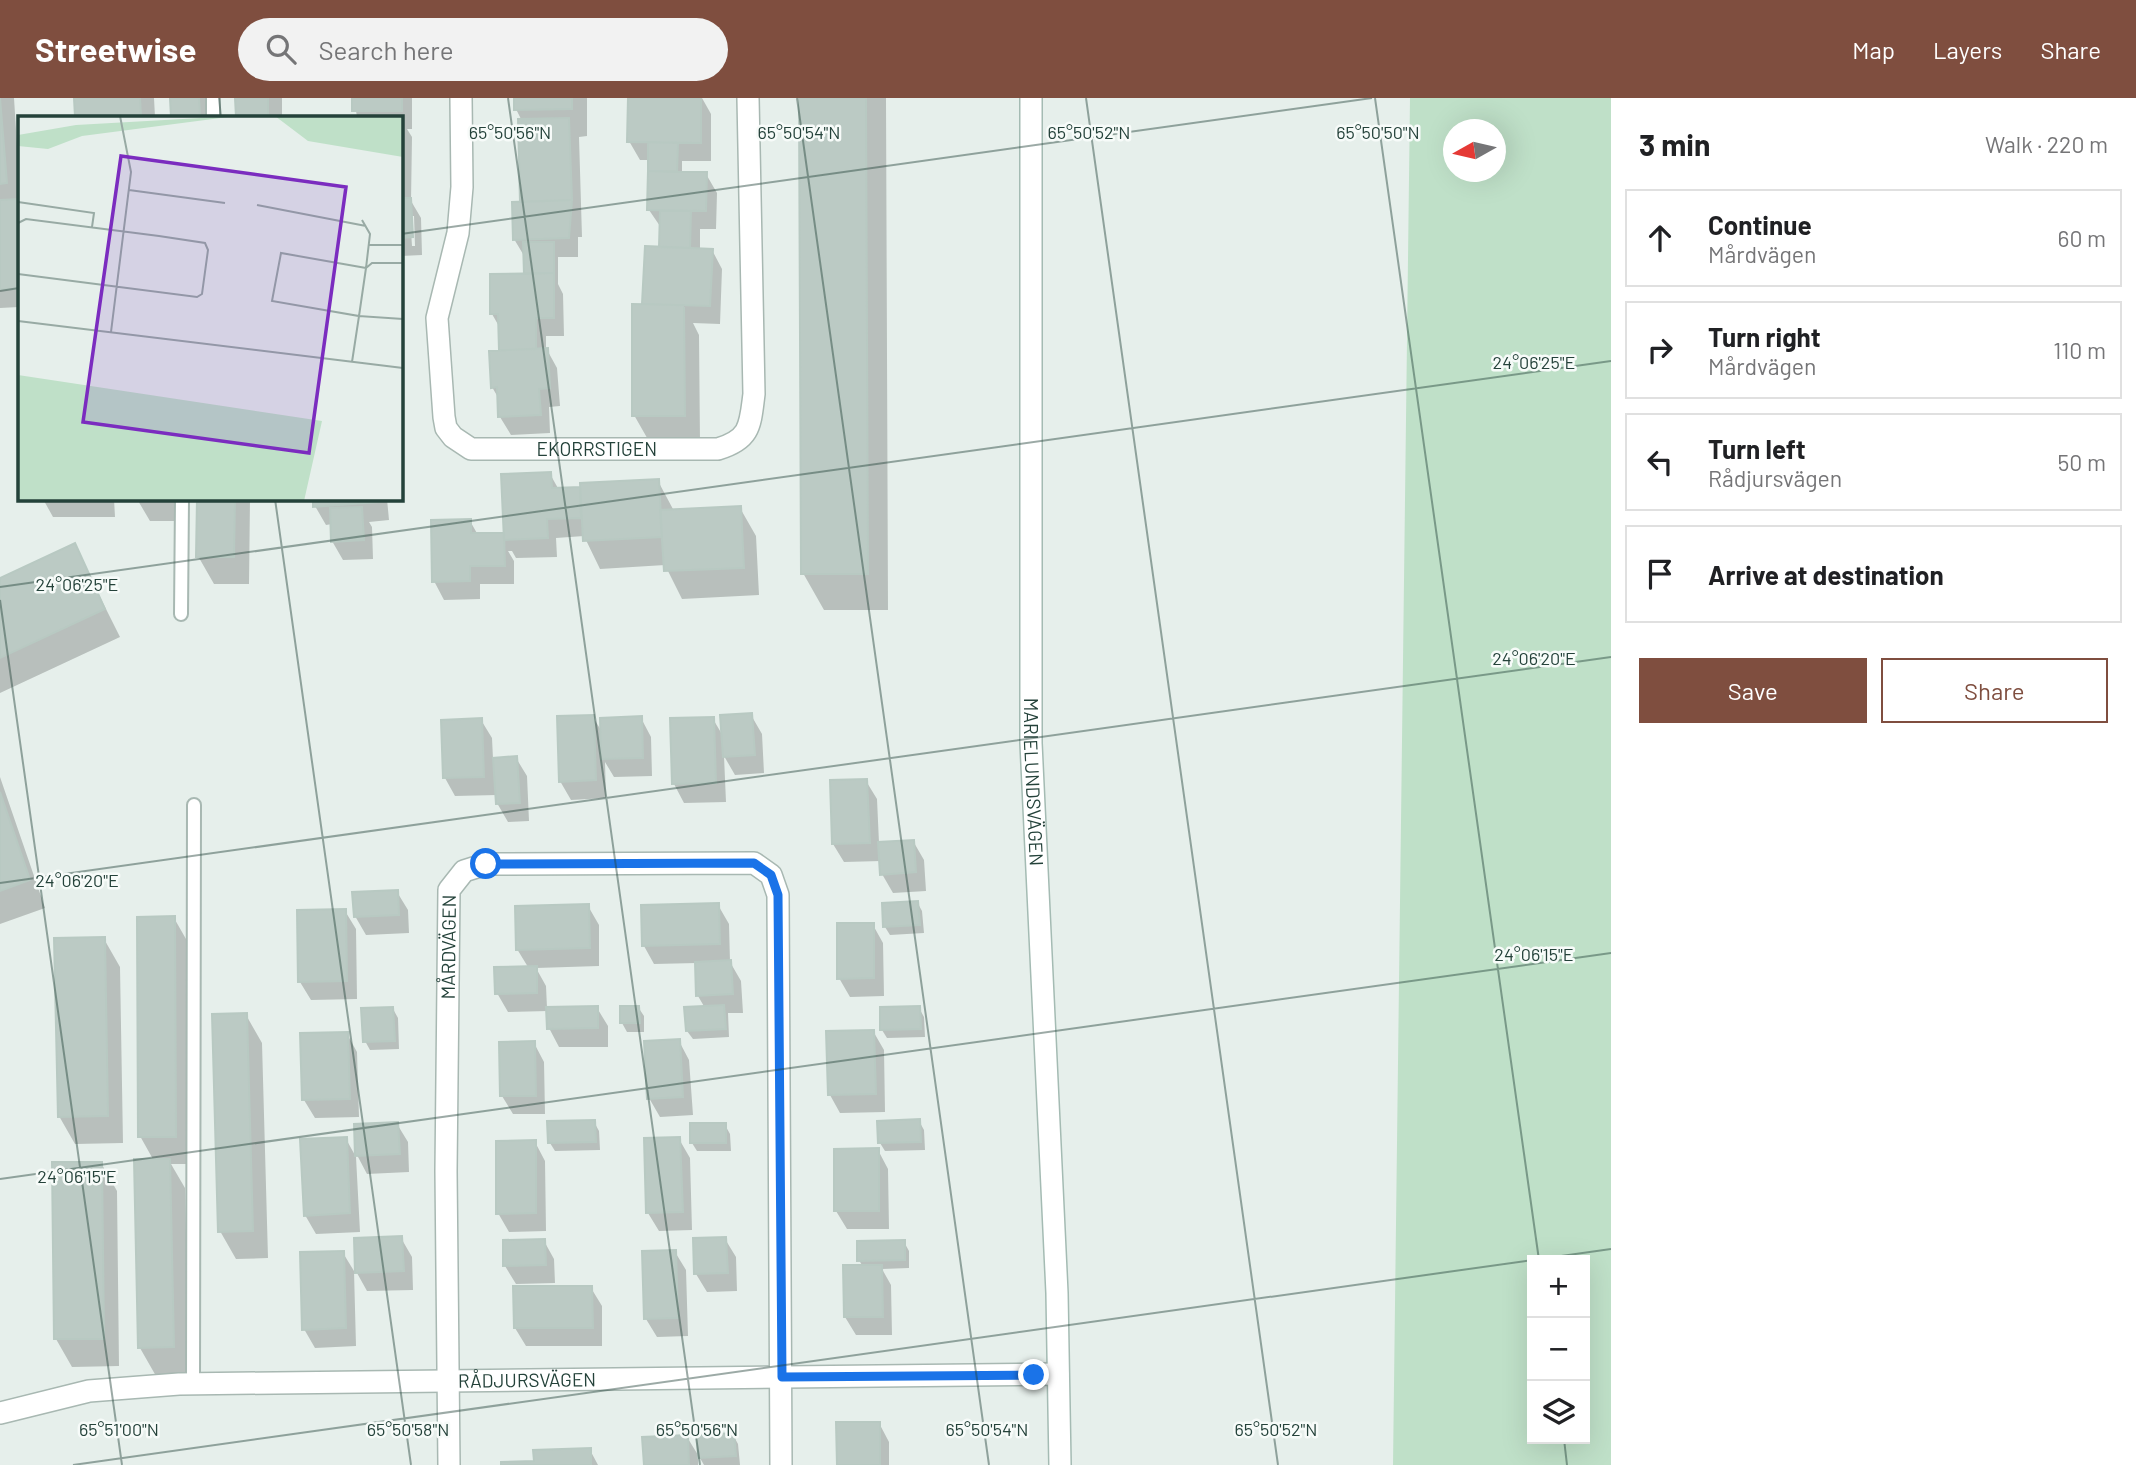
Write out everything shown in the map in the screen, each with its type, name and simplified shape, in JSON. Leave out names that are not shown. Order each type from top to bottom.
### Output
[{"type":"street","name":"EKORRSTIGEN","points":[[461,98],[462,187],[458,233],[437,318],[446,428],[471,449],[552,450],[718,449],[737,443],[750,427],[754,394],[748,98]]},
{"type":"street","name":"MARIELUNDSVÄGEN","points":[[1031,98],[1031,743],[1060,1465]]},
{"type":"street","name":"MÅRDVÄGEN","points":[[449,1465],[446,1143],[449,890],[464,871],[486,864],[683,861],[754,863],[771,875],[778,895],[782,1465]]},
{"type":"street","name":"RÅDJURSVÄGEN","points":[[0,1413],[89,1391],[194,1384],[1058,1374]]},
{"type":"lane","points":[[212,98],[213,116]]},
{"type":"lane","points":[[181,614],[183,500]]},
{"type":"lane","points":[[194,805],[194,1384]]},
{"type":"green space","points":[[1410,98],[1611,98],[1611,1465],[1393,1465]]},
{"type":"building","points":[[0,98],[7,183],[0,184]]},
{"type":"building","points":[[74,98],[140,98],[141,116],[75,116]]},
{"type":"building","points":[[170,98],[199,98],[200,116],[171,116]]},
{"type":"building","points":[[235,98],[268,98],[268,116],[236,116]]},
{"type":"building","points":[[352,98],[402,98],[402,111],[352,111]]},
{"type":"building","points":[[514,98],[572,98],[572,109],[514,110]]},
{"type":"building","points":[[628,98],[701,98],[701,143],[627,142]]},
{"type":"building","points":[[799,98],[866,98],[868,574],[801,574]]},
{"type":"building","points":[[569,118],[572,200],[520,202],[518,119]]},
{"type":"building","points":[[648,142],[678,143],[677,172],[648,171]]},
{"type":"building","points":[[648,171],[707,172],[706,211],[647,210]]},
{"type":"building","points":[[402,198],[411,198],[413,237],[402,238]]},
{"type":"building","points":[[18,199],[18,289],[0,289],[0,200]]},
{"type":"building","points":[[572,200],[569,238],[513,240],[512,202]]},
{"type":"building","points":[[660,211],[691,211],[690,248],[659,247]]},
{"type":"building","points":[[523,242],[554,242],[554,273],[524,274]]},
{"type":"building","points":[[645,246],[713,249],[710,306],[642,304]]},
{"type":"building","points":[[554,273],[554,318],[536,318],[536,349],[499,350],[498,314],[490,314],[490,274]]},
{"type":"building","points":[[632,304],[684,305],[685,416],[632,416]]},
{"type":"building","points":[[548,348],[550,388],[539,389],[541,415],[498,417],[497,387],[491,388],[489,351]]},
{"type":"building","points":[[551,472],[552,488],[580,487],[581,518],[547,519],[548,538],[504,540],[501,474]]},
{"type":"building","points":[[659,479],[662,537],[583,541],[580,483]]},
{"type":"building","points":[[197,500],[235,500],[234,557],[196,557]]},
{"type":"building","points":[[313,500],[379,500],[379,502],[313,507]]},
{"type":"building","points":[[741,506],[744,568],[664,571],[660,510]]},
{"type":"building","points":[[362,507],[364,540],[331,542],[330,508]]},
{"type":"building","points":[[471,519],[471,533],[504,533],[505,566],[470,566],[470,581],[432,582],[431,520]]},
{"type":"building","points":[[75,543],[105,609],[0,658],[0,578]]},
{"type":"building","points":[[752,713],[755,755],[723,757],[720,715]]},
{"type":"building","points":[[594,715],[596,780],[559,782],[557,716]]},
{"type":"building","points":[[642,716],[643,758],[601,759],[600,718]]},
{"type":"building","points":[[714,717],[716,783],[672,784],[670,718]]},
{"type":"building","points":[[482,718],[484,777],[443,778],[441,720]]},
{"type":"building","points":[[517,756],[520,803],[496,804],[493,758]]},
{"type":"building","points":[[867,779],[870,843],[832,844],[830,780]]},
{"type":"building","points":[[0,792],[30,880],[0,891]]},
{"type":"building","points":[[914,840],[916,872],[880,875],[878,842]]},
{"type":"building","points":[[398,890],[399,915],[354,917],[352,892]]},
{"type":"building","points":[[918,901],[920,925],[883,927],[882,903]]},
{"type":"building","points":[[719,903],[720,944],[642,946],[641,905]]},
{"type":"building","points":[[589,904],[590,948],[516,950],[515,906]]},
{"type":"building","points":[[346,909],[347,981],[298,982],[297,910]]},
{"type":"building","points":[[175,916],[176,1137],[138,1137],[137,917]]},
{"type":"building","points":[[837,923],[874,923],[874,978],[837,979]]},
{"type":"building","points":[[105,937],[108,1116],[58,1117],[54,938]]},
{"type":"building","points":[[731,960],[733,994],[696,996],[695,962]]},
{"type":"building","points":[[537,966],[537,993],[495,994],[494,967]]},
{"type":"building","points":[[724,1005],[726,1029],[686,1031],[684,1007]]},
{"type":"building","points":[[598,1006],[598,1028],[547,1029],[546,1007]]},
{"type":"building","points":[[620,1006],[639,1006],[640,1023],[620,1023]]},
{"type":"building","points":[[920,1006],[921,1029],[880,1030],[880,1007]]},
{"type":"building","points":[[393,1007],[395,1041],[363,1042],[361,1008]]},
{"type":"building","points":[[247,1013],[253,1231],[218,1232],[212,1014]]},
{"type":"building","points":[[874,1030],[876,1094],[828,1095],[826,1031]]},
{"type":"building","points":[[348,1032],[350,1099],[302,1100],[300,1033]]},
{"type":"building","points":[[680,1039],[683,1097],[647,1099],[644,1041]]},
{"type":"building","points":[[535,1041],[536,1096],[500,1096],[499,1042]]},
{"type":"building","points":[[920,1119],[921,1142],[878,1143],[877,1121]]},
{"type":"building","points":[[595,1120],[596,1142],[548,1143],[547,1121]]},
{"type":"building","points":[[398,1122],[400,1154],[355,1156],[354,1124]]},
{"type":"building","points":[[690,1123],[726,1123],[726,1143],[690,1143]]},
{"type":"building","points":[[347,1137],[350,1213],[304,1216],[300,1139]]},
{"type":"building","points":[[680,1137],[683,1212],[646,1213],[644,1138]]},
{"type":"building","points":[[536,1140],[536,1213],[496,1214],[496,1141]]},
{"type":"building","points":[[879,1148],[879,1211],[834,1211],[834,1149]]},
{"type":"building","points":[[134,1159],[170,1159],[174,1347],[138,1348]]},
{"type":"building","points":[[52,1162],[102,1162],[104,1339],[54,1339]]},
{"type":"building","points":[[402,1236],[404,1271],[355,1273],[354,1238]]},
{"type":"building","points":[[726,1237],[728,1273],[694,1274],[693,1238]]},
{"type":"building","points":[[545,1239],[546,1265],[503,1266],[503,1240]]},
{"type":"building","points":[[905,1240],[905,1260],[857,1261],[857,1241]]},
{"type":"building","points":[[676,1250],[678,1318],[644,1319],[642,1251]]},
{"type":"building","points":[[344,1251],[346,1328],[302,1330],[300,1252]]},
{"type":"building","points":[[843,1265],[882,1265],[883,1317],[844,1317]]},
{"type":"building","points":[[513,1286],[592,1286],[593,1328],[514,1328]]},
{"type":"building","points":[[836,1422],[880,1422],[880,1465],[837,1465]]},
{"type":"building","points":[[734,1433],[736,1456],[698,1458],[697,1435]]},
{"type":"building","points":[[688,1435],[689,1465],[644,1465],[642,1437]]},
{"type":"building","points":[[591,1448],[591,1465],[501,1465],[501,1462],[534,1461],[533,1450]]},
{"type":"route","points":[[486,864],[683,861],[754,863],[771,875],[778,895],[782,1377],[1034,1375]]}]
